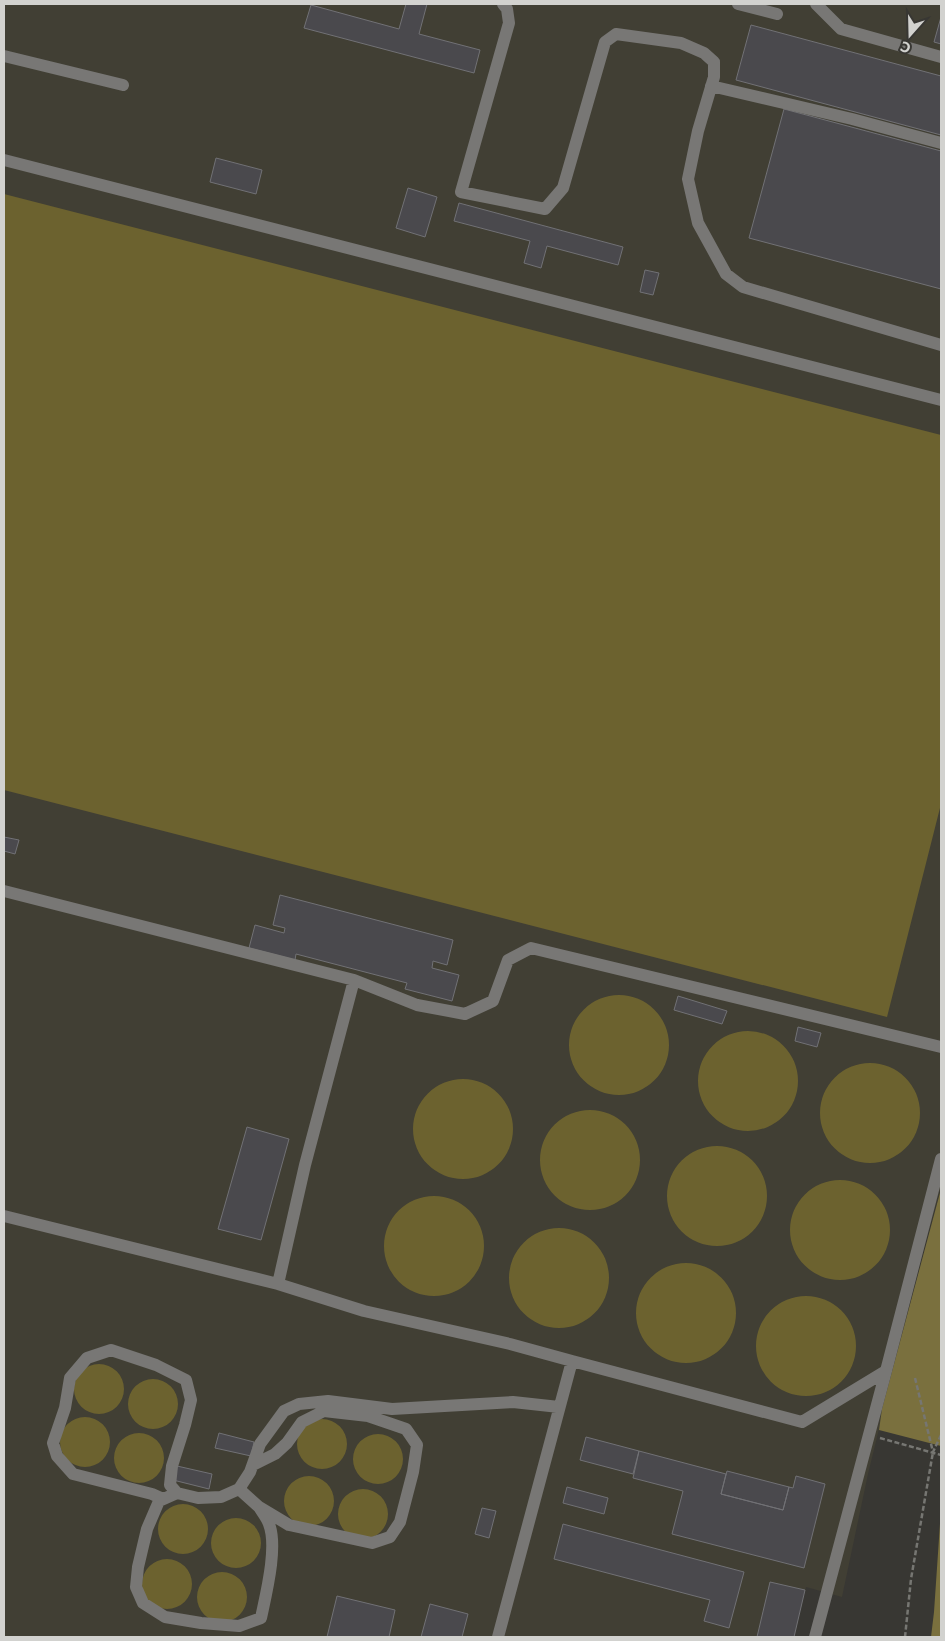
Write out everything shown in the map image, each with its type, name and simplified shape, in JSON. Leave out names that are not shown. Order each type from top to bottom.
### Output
[{"type":"lane","points":[[502,4],[507,9],[509,23],[461,192],[545,209],[563,188],[605,42],[616,34],[681,43],[704,53],[714,62],[714,77],[698,131],[688,180],[698,223],[726,274],[743,287],[941,345]]},
{"type":"lane","points":[[738,4],[777,14]]},
{"type":"lane","points":[[816,4],[841,29],[941,57]]},
{"type":"lane","points":[[4,56],[123,85]]},
{"type":"lane","points":[[711,86],[852,119],[941,143]]},
{"type":"lane","points":[[4,160],[941,400]]},
{"type":"lane","points":[[4,891],[354,980],[417,1005],[465,1014],[493,1001],[508,960],[531,948],[941,1047]]},
{"type":"lane","points":[[278,1284],[306,1165],[354,980]]},
{"type":"lane","points":[[815,1637],[941,1159]]},
{"type":"lane","points":[[4,1216],[278,1284],[364,1311],[510,1344],[802,1422],[886,1371]]},
{"type":"lane","points":[[163,1499],[152,1494],[73,1474],[57,1456],[53,1443],[65,1408],[70,1378],[88,1358],[111,1350],[156,1365],[186,1380],[191,1400],[186,1425],[172,1466],[170,1484],[177,1494]]},
{"type":"lane","points":[[498,1637],[572,1361]]},
{"type":"lane","points":[[259,1507],[270,1524],[272,1547],[269,1582],[261,1618],[238,1626],[201,1623],[165,1617],[142,1603],[136,1587],[138,1567],[147,1529],[159,1501],[177,1494],[198,1498],[221,1498],[239,1489],[250,1472],[260,1444],[284,1411],[299,1404],[328,1402],[392,1409],[512,1402],[559,1407]]},
{"type":"lane","points":[[239,1489],[259,1507],[289,1525],[372,1543],[390,1537],[400,1522],[413,1472],[417,1445],[406,1429],[368,1416],[324,1412],[302,1422],[287,1443],[275,1454],[253,1465]]},
{"type":"path","points":[[915,1378],[933,1452]]},
{"type":"path","points":[[904,1637],[911,1579],[933,1452],[941,1435]]},
{"type":"path","points":[[878,1445],[880,1438],[941,1454]]},
{"type":"shaded area","points":[[4,4],[941,4],[941,1187],[915,1282],[868,1474],[842,1597],[806,1587],[794,1637],[4,1637]]},
{"type":"shaded area","points":[[4,194],[941,435],[941,804],[887,1017],[4,790]]},
{"type":"shaded area","points":[[619,995],[638,999],[654,1010],[665,1026],[669,1045],[665,1064],[654,1080],[638,1091],[619,1095],[600,1091],[584,1080],[573,1064],[569,1045],[573,1026],[584,1010],[600,999]]},
{"type":"shaded area","points":[[748,1031],[767,1035],[783,1046],[794,1062],[798,1081],[794,1100],[783,1116],[767,1127],[748,1131],[729,1127],[713,1116],[702,1100],[698,1081],[702,1062],[713,1046],[729,1035]]},
{"type":"shaded area","points":[[870,1063],[889,1067],[905,1078],[916,1094],[920,1113],[916,1132],[905,1148],[889,1159],[870,1163],[851,1159],[835,1148],[824,1132],[820,1113],[824,1094],[835,1078],[851,1067]]},
{"type":"shaded area","points":[[463,1079],[482,1083],[498,1094],[509,1110],[513,1129],[509,1148],[498,1164],[482,1175],[463,1179],[444,1175],[428,1164],[417,1148],[413,1129],[417,1110],[428,1094],[444,1083]]},
{"type":"shaded area","points":[[590,1110],[609,1114],[625,1125],[636,1141],[640,1160],[636,1179],[625,1195],[609,1206],[590,1210],[571,1206],[555,1195],[544,1179],[540,1160],[544,1141],[555,1125],[571,1114]]},
{"type":"shaded area","points":[[717,1146],[736,1150],[752,1161],[763,1177],[767,1196],[763,1215],[752,1231],[736,1242],[717,1246],[698,1242],[682,1231],[671,1215],[667,1196],[671,1177],[682,1161],[698,1150]]},
{"type":"shaded area","points":[[840,1180],[859,1184],[875,1195],[886,1211],[890,1230],[886,1249],[875,1265],[859,1276],[840,1280],[821,1276],[805,1265],[794,1249],[790,1230],[794,1211],[805,1195],[821,1184]]},
{"type":"shaded area","points":[[941,1189],[941,1446],[879,1430],[882,1409]]},
{"type":"shaded area","points":[[434,1196],[453,1200],[469,1211],[480,1227],[484,1246],[480,1265],[469,1281],[453,1292],[434,1296],[415,1292],[399,1281],[388,1265],[384,1246],[388,1227],[399,1211],[415,1200]]},
{"type":"shaded area","points":[[559,1228],[578,1232],[594,1243],[605,1259],[609,1278],[605,1297],[594,1313],[578,1324],[559,1328],[540,1324],[524,1313],[513,1297],[509,1278],[513,1259],[524,1243],[540,1232]]},
{"type":"shaded area","points":[[686,1263],[705,1267],[721,1278],[732,1294],[736,1313],[732,1332],[721,1348],[705,1359],[686,1363],[667,1359],[651,1348],[640,1332],[636,1313],[640,1294],[651,1278],[667,1267]]},
{"type":"shaded area","points":[[806,1296],[825,1300],[841,1311],[852,1327],[856,1346],[852,1365],[841,1381],[825,1392],[806,1396],[787,1392],[771,1381],[760,1365],[756,1346],[760,1327],[771,1311],[787,1300]]},
{"type":"shaded area","points":[[99,1364],[109,1366],[117,1371],[122,1379],[124,1389],[122,1399],[117,1407],[109,1412],[99,1414],[89,1412],[81,1407],[76,1399],[74,1389],[76,1379],[81,1371],[89,1366]]},
{"type":"shaded area","points":[[153,1379],[163,1381],[171,1386],[176,1394],[178,1404],[176,1414],[171,1422],[163,1427],[153,1429],[143,1427],[135,1422],[130,1414],[128,1404],[130,1394],[135,1386],[143,1381]]},
{"type":"shaded area","points":[[85,1417],[95,1419],[103,1424],[108,1432],[110,1442],[108,1452],[103,1460],[95,1465],[85,1467],[75,1465],[67,1460],[62,1452],[60,1442],[62,1432],[67,1424],[75,1419]]},
{"type":"shaded area","points":[[322,1419],[340,1426],[347,1444],[340,1462],[322,1469],[304,1462],[297,1444],[304,1426]]},
{"type":"shaded area","points":[[139,1433],[149,1435],[157,1440],[162,1448],[164,1458],[162,1468],[157,1476],[149,1481],[139,1483],[129,1481],[121,1476],[116,1468],[114,1458],[116,1448],[121,1440],[129,1435]]},
{"type":"shaded area","points":[[378,1434],[388,1436],[396,1441],[401,1449],[403,1459],[401,1469],[396,1477],[388,1482],[378,1484],[368,1482],[360,1477],[355,1469],[353,1459],[355,1449],[360,1441],[368,1436]]},
{"type":"shaded area","points":[[309,1476],[327,1483],[334,1501],[327,1519],[309,1526],[291,1519],[284,1501],[291,1483]]},
{"type":"shaded area","points":[[363,1489],[377,1493],[384,1500],[388,1514],[384,1528],[377,1535],[363,1539],[349,1535],[342,1528],[338,1514],[342,1500],[349,1493]]},
{"type":"shaded area","points":[[183,1504],[193,1506],[201,1511],[206,1519],[208,1529],[206,1539],[201,1547],[193,1552],[183,1554],[173,1552],[165,1547],[160,1539],[158,1529],[160,1519],[165,1511],[173,1506]]},
{"type":"shaded area","points":[[941,1509],[941,1637],[931,1637],[934,1612]]},
{"type":"shaded area","points":[[236,1518],[246,1520],[254,1525],[259,1533],[261,1543],[259,1553],[254,1561],[246,1566],[236,1568],[226,1566],[218,1561],[213,1553],[211,1543],[213,1533],[218,1525],[226,1520]]},
{"type":"shaded area","points":[[167,1559],[185,1566],[192,1584],[185,1602],[167,1609],[149,1602],[142,1584],[149,1566]]},
{"type":"shaded area","points":[[222,1572],[232,1574],[240,1579],[245,1587],[247,1597],[245,1607],[240,1615],[232,1620],[222,1622],[212,1620],[204,1615],[199,1607],[197,1597],[199,1587],[204,1579],[212,1574]]},
{"type":"building","points":[[406,4],[427,4],[419,34],[480,50],[474,73],[304,28],[311,5],[399,29]]},
{"type":"building","points":[[941,17],[941,44],[934,42]]},
{"type":"building","points":[[751,25],[941,76],[941,135],[736,80]]},
{"type":"building","points":[[784,109],[941,151],[941,289],[749,238]]},
{"type":"building","points":[[216,158],[262,170],[256,194],[210,182]]},
{"type":"building","points":[[408,188],[437,197],[425,237],[396,228]]},
{"type":"building","points":[[459,203],[623,247],[618,265],[547,246],[541,268],[524,263],[530,241],[454,221]]},
{"type":"building","points":[[645,270],[659,273],[653,295],[640,292]]},
{"type":"building","points":[[4,837],[19,840],[15,854],[4,851]]},
{"type":"building","points":[[280,895],[453,940],[447,965],[433,961],[432,968],[459,975],[452,1001],[405,989],[407,983],[296,954],[295,960],[249,948],[255,925],[284,933],[285,928],[273,925]]},
{"type":"building","points":[[678,996],[727,1011],[722,1024],[674,1010]]},
{"type":"building","points":[[798,1027],[821,1033],[817,1047],[795,1041]]},
{"type":"building","points":[[247,1127],[289,1139],[261,1240],[218,1229]]},
{"type":"building","points":[[219,1433],[254,1442],[251,1456],[215,1448]]},
{"type":"building","points":[[586,1437],[639,1451],[633,1474],[580,1460]]},
{"type":"building","points":[[639,1451],[726,1474],[721,1494],[783,1510],[789,1487],[793,1488],[796,1476],[825,1484],[804,1568],[672,1534],[683,1491],[633,1478]]},
{"type":"building","points":[[177,1466],[212,1474],[209,1489],[173,1480]]},
{"type":"building","points":[[727,1471],[789,1487],[783,1510],[721,1494]]},
{"type":"building","points":[[567,1487],[608,1498],[604,1514],[563,1503]]},
{"type":"building","points":[[482,1508],[496,1511],[489,1538],[475,1534]]},
{"type":"building","points":[[563,1524],[744,1572],[729,1628],[704,1621],[710,1600],[554,1559]]},
{"type":"building","points":[[770,1582],[805,1590],[794,1637],[757,1637]]},
{"type":"building","points":[[337,1596],[395,1610],[389,1637],[327,1637]]},
{"type":"building","points":[[430,1604],[468,1614],[462,1637],[421,1637]]}]
